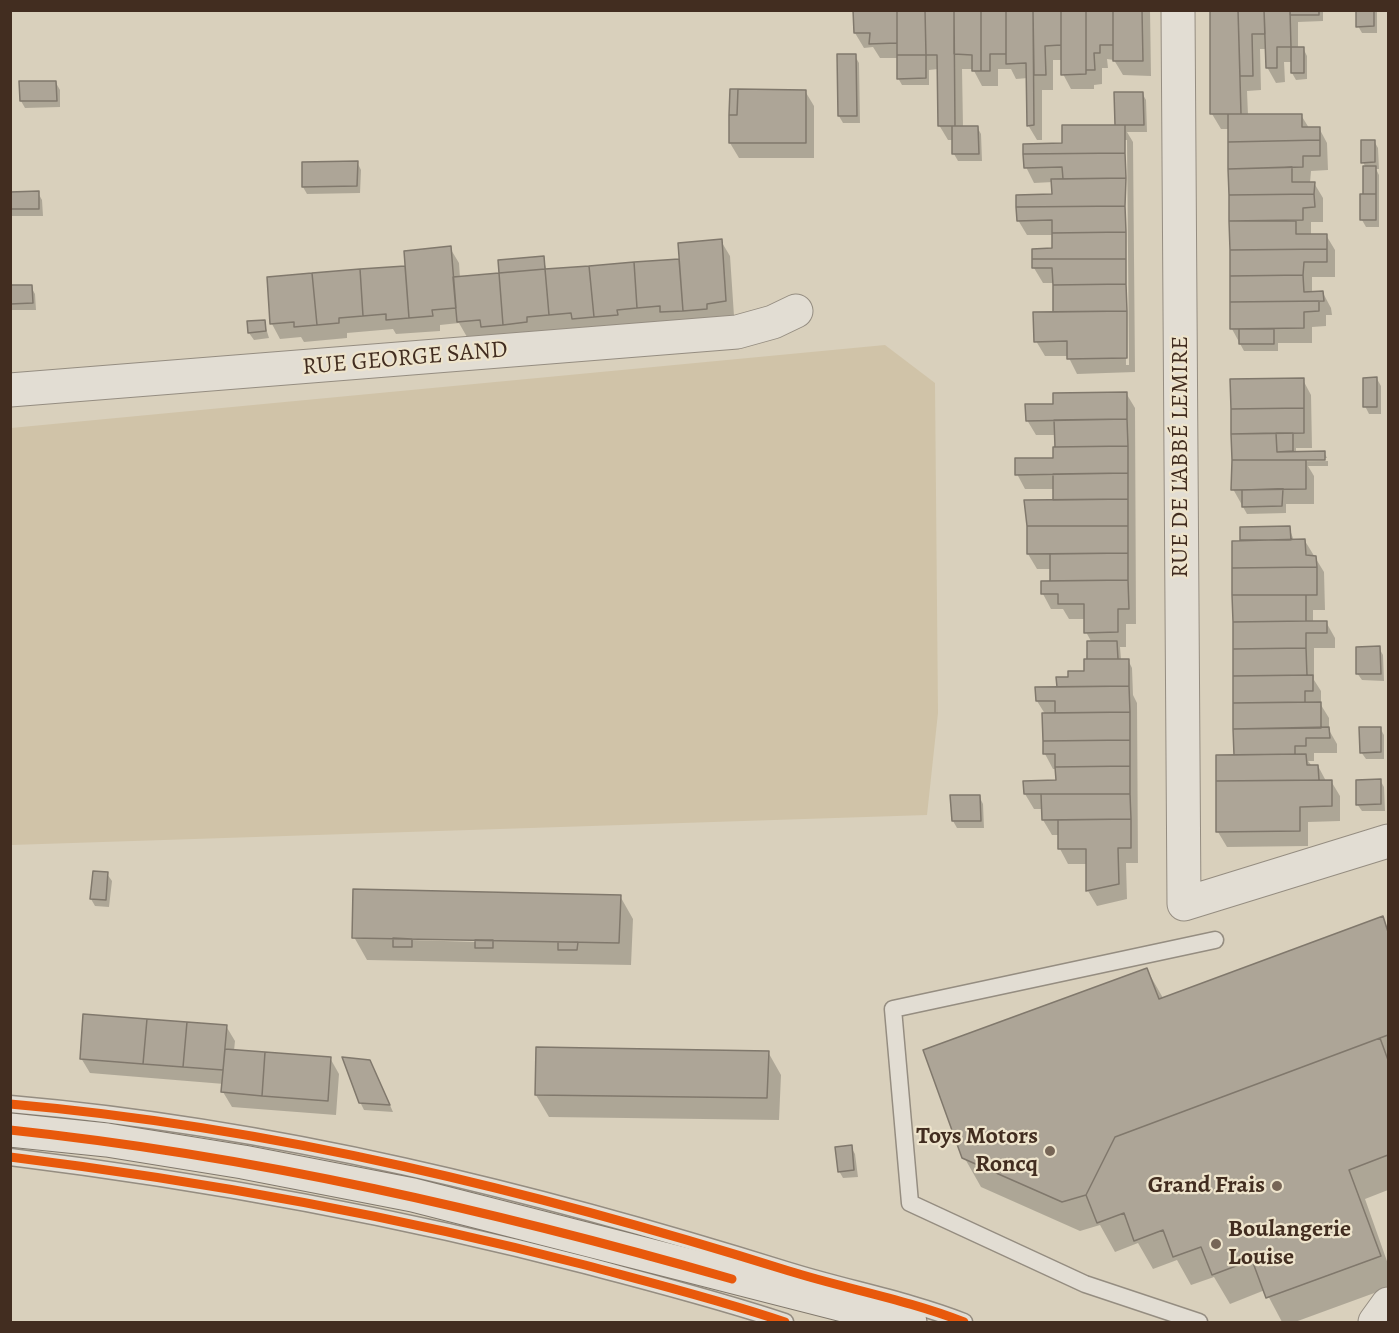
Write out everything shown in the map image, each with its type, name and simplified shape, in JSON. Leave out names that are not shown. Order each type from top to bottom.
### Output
[{"type":"street","name":"RUE DE L'ABBÉ LEMIRE","points":[[1178,10],[1184,904],[1389,841]]},
{"type":"street","name":"RUE GEORGE SAND","points":[[10,390],[737,332],[773,322],[796,311]]},
{"type":"street","points":[[10,1130],[107,1140],[361,1185],[556,1230],[732,1279],[909,1323]]},
{"type":"street","points":[[732,1279],[841,1323]]},
{"type":"street","points":[[1375,1323],[1389,1304]]},
{"type":"lane","points":[[1199,1323],[1085,1284],[910,1203],[893,1009],[1215,940]]},
{"type":"lane","points":[[10,1104],[180,1125],[361,1157],[656,1230],[964,1323]]},
{"type":"lane","points":[[10,1157],[194,1183],[460,1232],[684,1291],[786,1323]]},
{"type":"shaded area","points":[[885,345],[935,383],[938,713],[927,815],[11,845],[11,428]]},
{"type":"building","points":[[853,10],[897,10],[897,43],[869,44],[870,33],[854,33]]},
{"type":"building","points":[[897,10],[925,10],[926,55],[897,55]]},
{"type":"building","points":[[925,10],[954,10],[955,126],[938,126],[937,55],[926,55]]},
{"type":"building","points":[[954,10],[981,10],[981,71],[972,71],[972,55],[954,54]]},
{"type":"building","points":[[981,10],[1006,10],[1006,54],[990,54],[990,71],[981,71]]},
{"type":"building","points":[[1006,10],[1033,10],[1034,125],[1027,126],[1026,63],[1006,64]]},
{"type":"building","points":[[1033,10],[1061,10],[1061,45],[1045,46],[1046,75],[1034,75]]},
{"type":"building","points":[[1061,10],[1086,10],[1086,74],[1061,75]]},
{"type":"building","points":[[1086,10],[1113,10],[1113,45],[1100,45],[1100,53],[1094,53],[1095,70],[1086,70]]},
{"type":"building","points":[[1113,10],[1142,10],[1143,61],[1113,61]]},
{"type":"building","points":[[1210,10],[1238,10],[1241,114],[1210,114]]},
{"type":"building","points":[[1238,10],[1264,10],[1265,34],[1252,34],[1253,76],[1240,76]]},
{"type":"building","points":[[1264,10],[1290,10],[1291,47],[1277,47],[1277,68],[1266,68]]},
{"type":"building","points":[[1290,10],[1319,10],[1319,15],[1290,15]]},
{"type":"building","points":[[1356,10],[1374,10],[1374,26],[1356,27]]},
{"type":"building","points":[[1291,47],[1304,47],[1304,73],[1291,73]]},
{"type":"building","points":[[837,54],[856,54],[857,116],[838,116]]},
{"type":"building","points":[[897,55],[926,55],[926,78],[897,79]]},
{"type":"building","points":[[19,81],[56,81],[57,101],[20,101]]},
{"type":"building","points":[[730,89],[738,89],[737,115],[729,115]]},
{"type":"building","points":[[738,89],[806,90],[806,143],[729,143],[729,115],[737,115]]},
{"type":"building","points":[[1114,92],[1143,92],[1144,125],[1115,125]]},
{"type":"building","points":[[1228,114],[1302,114],[1302,127],[1320,127],[1320,140],[1228,142]]},
{"type":"building","points":[[1062,125],[1125,125],[1125,153],[1023,154],[1023,144],[1062,143]]},
{"type":"building","points":[[952,126],[978,126],[979,154],[952,154]]},
{"type":"building","points":[[1320,140],[1320,156],[1303,156],[1303,167],[1228,169],[1228,142]]},
{"type":"building","points":[[1361,140],[1375,140],[1375,162],[1361,163]]},
{"type":"building","points":[[1125,153],[1126,178],[1063,179],[1062,167],[1024,168],[1023,154]]},
{"type":"building","points":[[358,161],[357,186],[302,187],[302,162]]},
{"type":"building","points":[[1363,166],[1376,166],[1376,194],[1363,194]]},
{"type":"building","points":[[1292,167],[1292,182],[1315,182],[1314,194],[1229,195],[1228,169]]},
{"type":"building","points":[[1126,178],[1125,206],[1016,207],[1016,195],[1052,194],[1051,179]]},
{"type":"building","points":[[39,191],[39,209],[10,209],[10,192]]},
{"type":"building","points":[[1314,194],[1315,207],[1303,208],[1303,220],[1229,221],[1229,195]]},
{"type":"building","points":[[1360,194],[1376,194],[1376,220],[1360,220]]},
{"type":"building","points":[[1125,206],[1126,232],[1052,233],[1052,220],[1017,221],[1016,207]]},
{"type":"building","points":[[1229,221],[1296,221],[1296,234],[1327,234],[1327,249],[1230,250]]},
{"type":"building","points":[[1126,232],[1126,259],[1032,259],[1032,249],[1052,248],[1052,233]]},
{"type":"building","points":[[722,239],[726,301],[707,304],[707,309],[683,311],[678,243]]},
{"type":"building","points":[[451,246],[456,308],[432,310],[433,316],[409,318],[404,251]]},
{"type":"building","points":[[1327,249],[1327,262],[1304,262],[1303,275],[1230,276],[1230,250]]},
{"type":"building","points":[[544,256],[545,269],[499,273],[498,260]]},
{"type":"building","points":[[679,259],[683,311],[660,312],[660,306],[637,308],[634,262]]},
{"type":"building","points":[[1032,259],[1126,259],[1126,284],[1053,285],[1052,268],[1032,268]]},
{"type":"building","points":[[634,262],[637,308],[617,310],[618,315],[594,317],[589,266]]},
{"type":"building","points":[[405,266],[409,318],[386,320],[386,314],[363,316],[360,269]]},
{"type":"building","points":[[589,266],[594,317],[572,319],[571,313],[549,315],[545,269]]},
{"type":"building","points":[[360,269],[363,316],[339,318],[339,323],[317,325],[312,273]]},
{"type":"building","points":[[545,269],[549,315],[527,317],[527,322],[503,325],[499,273]]},
{"type":"building","points":[[312,273],[317,325],[294,327],[294,322],[270,324],[267,277]]},
{"type":"building","points":[[499,273],[503,325],[481,327],[480,320],[457,322],[453,277]]},
{"type":"building","points":[[1303,275],[1304,292],[1323,291],[1324,301],[1230,302],[1230,276]]},
{"type":"building","points":[[1126,284],[1127,311],[1053,312],[1053,285]]},
{"type":"building","points":[[10,285],[32,285],[33,303],[10,304]]},
{"type":"building","points":[[1319,301],[1319,311],[1304,312],[1304,328],[1230,329],[1230,302]]},
{"type":"building","points":[[1127,311],[1127,358],[1067,359],[1067,341],[1034,342],[1033,312]]},
{"type":"building","points":[[265,320],[266,331],[248,333],[247,321]]},
{"type":"building","points":[[1239,329],[1274,329],[1274,344],[1239,344]]},
{"type":"building","points":[[1377,377],[1377,407],[1363,407],[1363,378]]},
{"type":"building","points":[[1304,378],[1304,408],[1231,409],[1230,379]]},
{"type":"building","points":[[1127,392],[1127,419],[1026,421],[1025,404],[1053,404],[1053,393]]},
{"type":"building","points":[[1304,408],[1304,433],[1231,434],[1231,409]]},
{"type":"building","points":[[1127,419],[1128,446],[1055,447],[1054,420]]},
{"type":"building","points":[[1276,433],[1293,433],[1293,451],[1277,452]]},
{"type":"building","points":[[1276,433],[1277,452],[1325,451],[1325,460],[1232,460],[1231,434]]},
{"type":"building","points":[[1128,446],[1128,473],[1015,475],[1015,458],[1053,458],[1053,447]]},
{"type":"building","points":[[1232,460],[1306,460],[1306,489],[1231,490]]},
{"type":"building","points":[[1128,473],[1128,499],[1053,500],[1053,474]]},
{"type":"building","points":[[1283,489],[1282,506],[1242,507],[1242,490]]},
{"type":"building","points":[[1128,499],[1128,526],[1027,526],[1024,500]]},
{"type":"building","points":[[1027,526],[1128,526],[1128,553],[1027,554]]},
{"type":"building","points":[[1290,526],[1291,540],[1240,540],[1240,527]]},
{"type":"building","points":[[1305,539],[1306,555],[1316,556],[1317,567],[1232,568],[1232,541]]},
{"type":"building","points":[[1128,553],[1128,580],[1050,581],[1050,554]]},
{"type":"building","points":[[1317,567],[1317,595],[1232,595],[1232,568]]},
{"type":"building","points":[[1128,580],[1129,609],[1118,609],[1118,632],[1084,633],[1084,604],[1058,604],[1058,594],[1041,594],[1041,581]]},
{"type":"building","points":[[1232,595],[1306,595],[1306,621],[1233,622]]},
{"type":"building","points":[[1327,621],[1327,633],[1306,633],[1306,648],[1233,649],[1233,622]]},
{"type":"building","points":[[1087,641],[1117,641],[1118,659],[1087,659]]},
{"type":"building","points":[[1380,646],[1381,674],[1356,674],[1356,647]]},
{"type":"building","points":[[1306,648],[1307,675],[1233,676],[1233,649]]},
{"type":"building","points":[[1084,659],[1129,659],[1129,686],[1057,687],[1056,677],[1068,677],[1068,671],[1084,671]]},
{"type":"building","points":[[1313,675],[1313,691],[1305,691],[1305,702],[1233,703],[1233,676]]},
{"type":"building","points":[[1129,686],[1130,712],[1055,713],[1055,701],[1036,701],[1035,687]]},
{"type":"building","points":[[1321,702],[1321,728],[1233,729],[1233,703]]},
{"type":"building","points":[[1130,712],[1130,740],[1043,741],[1042,713]]},
{"type":"building","points":[[1329,727],[1330,738],[1306,738],[1306,746],[1295,746],[1295,754],[1234,755],[1233,729]]},
{"type":"building","points":[[1359,727],[1381,727],[1381,752],[1360,753]]},
{"type":"building","points":[[1130,740],[1130,766],[1055,767],[1055,754],[1043,754],[1043,741]]},
{"type":"building","points":[[1306,754],[1307,765],[1318,765],[1319,780],[1216,781],[1216,755]]},
{"type":"building","points":[[1130,766],[1130,794],[1024,794],[1023,781],[1056,780],[1055,767]]},
{"type":"building","points":[[1381,779],[1381,804],[1356,805],[1356,780]]},
{"type":"building","points":[[1332,780],[1332,806],[1300,807],[1300,831],[1216,832],[1216,781]]},
{"type":"building","points":[[1041,794],[1130,794],[1131,819],[1042,820]]},
{"type":"building","points":[[950,795],[980,795],[981,821],[952,821]]},
{"type":"building","points":[[1131,819],[1131,848],[1118,848],[1119,884],[1086,891],[1086,849],[1058,849],[1058,820]]},
{"type":"building","points":[[93,871],[108,872],[106,900],[90,899]]},
{"type":"building","points":[[353,889],[621,895],[619,943],[352,938]]},
{"type":"building","points":[[1383,916],[1388,932],[1388,1035],[1115,1137],[1086,1195],[1062,1202],[962,1158],[923,1050],[1147,968],[1159,999]]},
{"type":"building","points":[[393,938],[412,939],[412,947],[393,947]]},
{"type":"building","points":[[475,940],[493,940],[493,948],[475,948]]},
{"type":"building","points":[[558,942],[578,942],[577,950],[558,950]]},
{"type":"building","points":[[83,1014],[147,1019],[143,1064],[80,1059]]},
{"type":"building","points":[[147,1019],[187,1022],[183,1067],[143,1064]]},
{"type":"building","points":[[187,1022],[227,1025],[223,1070],[183,1067]]},
{"type":"building","points":[[1380,1038],[1388,1060],[1388,1155],[1349,1170],[1381,1256],[1266,1298],[1252,1260],[1212,1275],[1201,1247],[1173,1257],[1163,1230],[1134,1241],[1124,1213],[1097,1223],[1086,1195],[1115,1137]]},
{"type":"building","points":[[536,1047],[769,1051],[767,1098],[535,1095]]},
{"type":"building","points":[[225,1049],[265,1052],[262,1096],[221,1092]]},
{"type":"building","points":[[265,1052],[331,1057],[328,1101],[262,1096]]},
{"type":"building","points":[[342,1057],[370,1060],[390,1105],[359,1103]]},
{"type":"building","points":[[852,1145],[854,1170],[838,1172],[835,1147]]},
{"type":"cycle path","points":[[10,1104],[208,1129],[404,1166],[598,1215],[921,1307],[964,1322]]},
{"type":"cycle path","points":[[10,1130],[193,1155],[374,1189],[554,1231],[732,1279]]},
{"type":"cycle path","points":[[10,1157],[227,1189],[443,1231],[635,1278],[785,1322]]},
{"type":"place","name":"Toys Motors Roncq","points":[[1050,1151]]},
{"type":"place","name":"Grand Frais","points":[[1277,1186]]},
{"type":"place","name":"Boulangerie Louise","points":[[1216,1244]]}]
